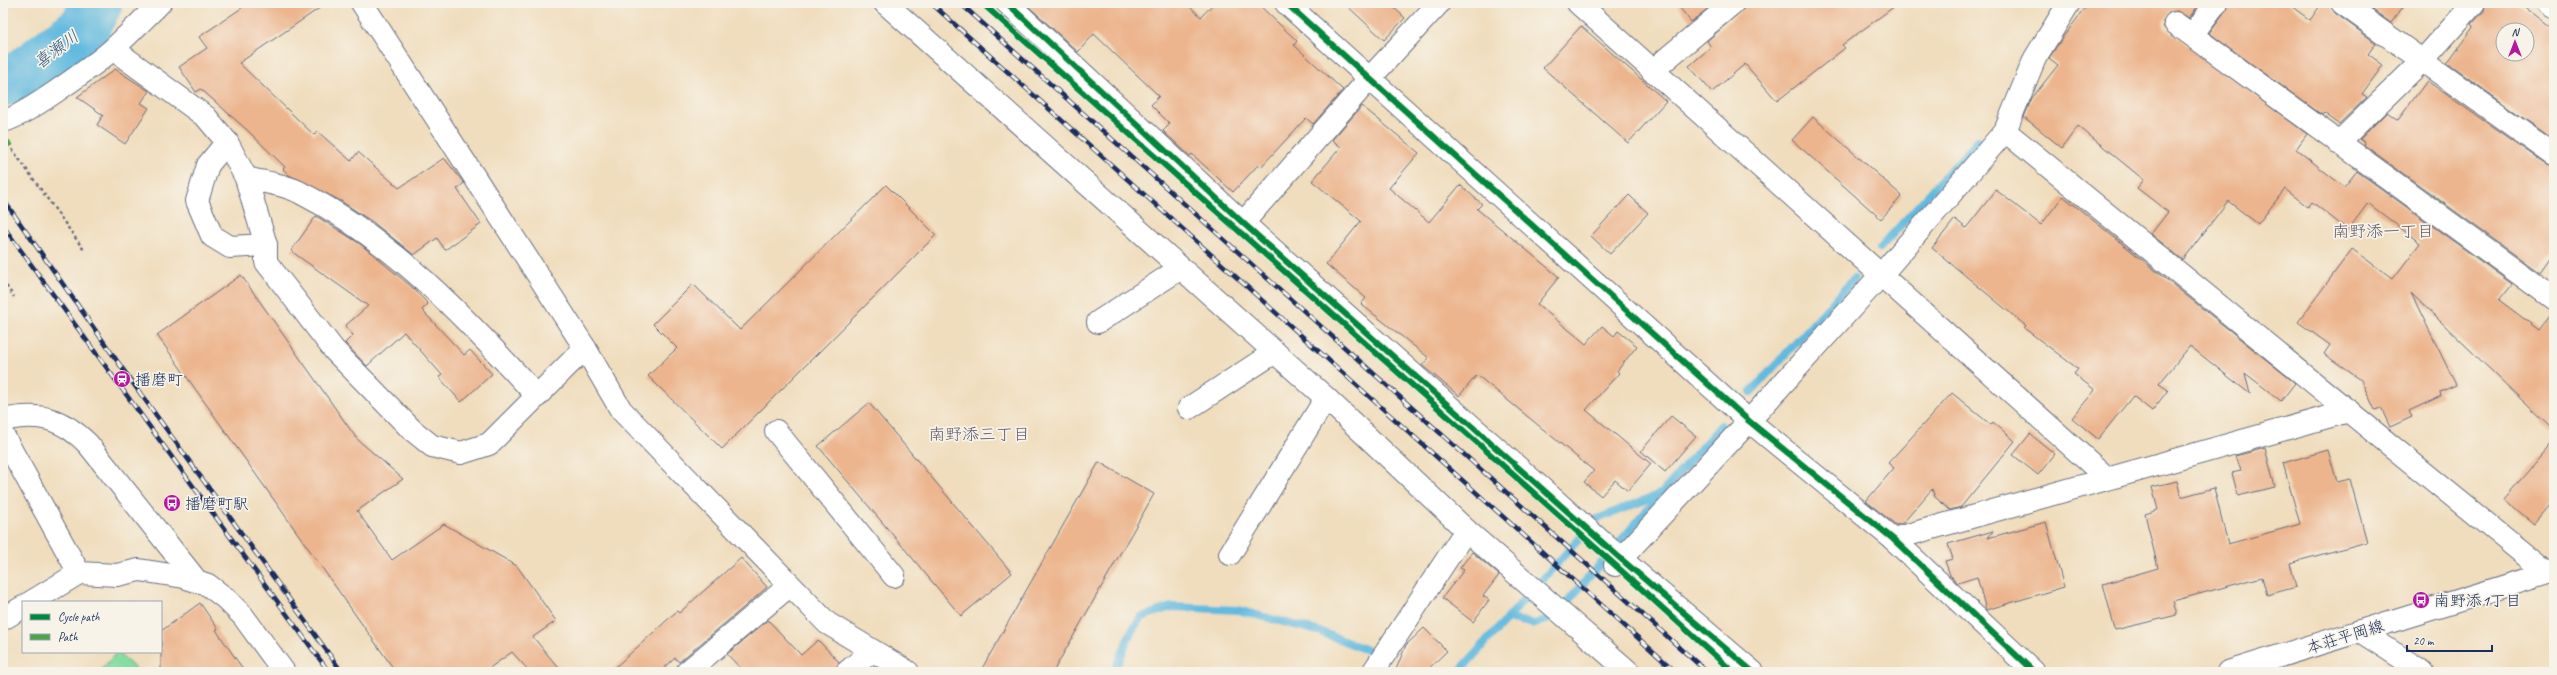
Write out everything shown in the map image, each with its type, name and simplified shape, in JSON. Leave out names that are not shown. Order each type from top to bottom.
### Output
[{"type":"street","points":[[3,121],[9,122],[36,105],[113,49],[160,3]]},
{"type":"street","points":[[362,3],[585,348],[621,410],[746,538],[789,586],[826,623],[908,672]]},
{"type":"street","points":[[885,3],[1326,398],[1466,530],[1629,672]]},
{"type":"street","points":[[1007,3],[1244,223],[1618,562],[1753,672]]},
{"type":"street","points":[[1286,3],[1368,79],[1750,421],[1894,539],[2034,672]]},
{"type":"street","points":[[1244,223],[1368,79],[1438,3]]},
{"type":"street","points":[[1578,3],[2107,478]]},
{"type":"street","points":[[1652,71],[1733,3]]},
{"type":"street","points":[[1618,562],[1750,421],[1881,275],[2005,131],[2035,58],[2068,3]]},
{"type":"street","points":[[2216,3],[2183,29],[2554,299]]},
{"type":"street","points":[[2342,3],[2554,155]]},
{"type":"street","points":[[2338,143],[2423,60],[2474,3]]},
{"type":"street","points":[[2550,3],[2554,6]]},
{"type":"street","points":[[113,49],[206,117],[227,142],[246,178],[266,245],[266,262],[334,350],[411,429],[432,446],[461,453],[489,444],[585,348]]},
{"type":"street","points":[[2005,131],[2349,411],[2551,572]]},
{"type":"street","points":[[227,142],[208,165],[198,201],[212,236],[230,246],[266,245]]},
{"type":"street","points":[[246,178],[297,191],[347,220],[410,266],[537,396]]},
{"type":"street","points":[[1098,322],[1181,268]]},
{"type":"street","points":[[1189,408],[1275,352]]},
{"type":"street","points":[[1230,554],[1326,398]]},
{"type":"street","points":[[1894,539],[2349,411]]},
{"type":"street","points":[[3,420],[16,417],[49,419],[73,429],[159,532],[196,580]]},
{"type":"street","points":[[776,431],[894,576]]},
{"type":"street","points":[[3,436],[79,573]]},
{"type":"street","points":[[1373,672],[1466,530]]},
{"type":"street","points":[[154,571],[163,554],[163,542],[159,532]]},
{"type":"street","points":[[33,601],[79,573],[117,575],[139,570],[154,571],[196,580],[208,584],[243,616],[284,672]]},
{"type":"street","name":"本荘平岡線","points":[[2228,672],[2551,572]]},
{"type":"street","points":[[687,672],[789,586]]},
{"type":"street","points":[[3,619],[22,608]]},
{"type":"street","points":[[2360,631],[2424,672]]},
{"type":"street","points":[[847,672],[872,651]]},
{"type":"path","points":[[12,150],[84,250]]},
{"type":"path","points":[[3,282],[14,297]]},
{"type":"green space","points":[[116,653],[118,653],[139,672],[99,672]]},
{"type":"building","points":[[249,3],[327,3],[239,63],[314,135],[317,131],[351,161],[358,152],[399,188],[444,158],[464,183],[457,189],[481,224],[445,250],[437,238],[414,255],[374,223],[341,201],[289,175],[283,169],[285,167],[247,130],[201,89],[196,92],[179,67],[207,48],[199,37]]},
{"type":"building","points":[[1025,3],[1186,3],[1201,17],[1214,3],[1257,3],[1297,41],[1294,45],[1343,90],[1313,124],[1306,118],[1261,167],[1258,165],[1233,192],[1192,154],[1190,156],[1163,131],[1170,124],[1151,105],[1159,96],[1094,34],[1078,52]]},
{"type":"building","points":[[1344,3],[1389,3],[1405,18],[1384,40]]},
{"type":"building","points":[[1676,3],[1709,3],[1711,6],[1691,22]]},
{"type":"building","points":[[1750,3],[1899,3],[1842,45],[1845,48],[1777,101],[1745,64],[1712,92],[1689,66],[1711,47],[1707,41]]},
{"type":"building","points":[[2089,3],[2200,3],[2189,18],[2177,11],[2170,12],[2163,21],[2164,28],[2307,134],[2296,149],[2344,187],[2357,171],[2512,284],[2499,300],[2539,330],[2554,311],[2554,431],[2411,293],[2456,385],[2440,392],[2441,396],[2409,411],[2412,417],[2390,427],[2381,408],[2375,410],[2361,380],[2324,354],[2330,345],[2298,322],[2352,249],[2393,279],[2420,243],[2368,203],[2348,230],[2312,202],[2308,207],[2285,189],[2258,224],[2228,201],[2183,260],[2151,234],[2168,212],[2137,188],[2144,180],[2078,126],[2062,148],[2024,117],[2032,98],[2058,65],[2049,58]]},
{"type":"building","points":[[2228,3],[2287,3],[2310,20],[2322,3],[2330,3],[2335,13],[2376,43],[2368,54],[2383,65],[2362,94],[2367,97],[2339,124],[2324,113],[2322,115],[2209,33],[2226,10]]},
{"type":"building","points":[[2363,3],[2406,3],[2391,23]]},
{"type":"building","points":[[2486,3],[2519,3],[2554,29],[2554,140],[2447,63],[2474,26],[2472,24],[2484,11]]},
{"type":"building","points":[[1581,26],[1666,101],[1628,143],[1543,68]]},
{"type":"building","points":[[115,69],[149,91],[141,103],[149,108],[125,144],[97,125],[103,115],[77,97]]},
{"type":"building","points":[[2427,81],[2547,165],[2554,167],[2554,253],[2540,273],[2364,145],[2365,143],[2360,139],[2387,112],[2398,120]]},
{"type":"building","points":[[1362,106],[1419,153],[1389,188],[1429,222],[1460,185],[1482,204],[1477,209],[1559,277],[1537,304],[1586,344],[1602,326],[1614,336],[1618,331],[1637,346],[1617,371],[1619,373],[1586,410],[1651,464],[1628,491],[1615,480],[1601,496],[1584,482],[1594,471],[1477,375],[1459,396],[1422,365],[1429,358],[1361,304],[1366,298],[1326,264],[1361,221],[1312,181],[1341,147],[1332,140]]},
{"type":"building","points":[[1813,117],[1902,196],[1881,219],[1792,140]]},
{"type":"building","points":[[886,185],[936,235],[722,449],[648,376],[677,348],[653,324],[693,284],[740,330]]},
{"type":"building","points":[[1996,190],[2041,225],[2063,196],[2295,383],[2281,401],[2245,373],[2250,394],[2190,346],[2159,384],[2168,390],[2152,411],[2133,396],[2098,439],[2072,418],[2095,390],[2074,374],[2078,369],[2024,328],[2026,326],[1932,248],[1955,219],[1966,228]]},
{"type":"building","points":[[1629,195],[1648,213],[1610,254],[1591,236]]},
{"type":"building","points":[[316,216],[359,243],[413,288],[428,304],[422,310],[464,355],[470,350],[492,374],[461,402],[439,377],[442,375],[404,332],[367,366],[345,343],[353,335],[345,326],[368,306],[291,251]]},
{"type":"building","points":[[241,275],[357,439],[403,479],[357,511],[392,560],[444,524],[517,566],[556,621],[533,637],[562,672],[530,672],[512,652],[484,672],[396,672],[157,335]]},
{"type":"building","points":[[1952,393],[1991,425],[1993,422],[2015,441],[1961,507],[1950,510],[1935,497],[1932,489],[1903,523],[1896,525],[1866,501],[1894,468],[1888,463]]},
{"type":"building","points":[[869,403],[1012,573],[961,616],[818,446]]},
{"type":"building","points":[[1671,416],[1696,436],[1665,472],[1641,451]]},
{"type":"building","points":[[2030,434],[2055,454],[2038,475],[2013,455]]},
{"type":"building","points":[[2554,441],[2554,500],[2534,524],[2504,499]]},
{"type":"building","points":[[2265,448],[2275,487],[2238,496],[2232,473],[2241,471],[2236,456]]},
{"type":"building","points":[[2328,450],[2337,482],[2350,479],[2367,542],[2290,563],[2296,587],[2267,595],[2262,577],[2173,601],[2177,615],[2115,630],[2103,584],[2158,568],[2145,514],[2158,510],[2152,487],[2177,481],[2181,497],[2214,488],[2228,544],[2300,524],[2283,463]]},
{"type":"building","points":[[1099,462],[1154,494],[1053,672],[980,672]]},
{"type":"building","points":[[2046,522],[2064,587],[1986,610],[1977,577],[1958,583],[1950,575],[1945,561],[1953,559],[1948,544],[1993,531],[1988,538]]},
{"type":"building","points":[[1472,552],[1499,575],[1483,596],[1489,600],[1473,622],[1442,598],[1464,570],[1460,568]]},
{"type":"building","points":[[741,558],[767,587],[756,597],[679,662],[675,658],[660,672],[610,672],[677,611],[679,613]]},
{"type":"building","points":[[200,603],[218,629],[216,630],[245,672],[161,672],[162,630]]},
{"type":"building","points":[[768,620],[801,655],[818,640],[839,662],[835,672],[744,672],[727,654]]},
{"type":"building","points":[[1424,628],[1447,651],[1425,672],[1395,672],[1406,645]]},
{"type":"waterway","name":"喜瀬川","points":[[3,81],[19,77],[84,28],[97,3]]},
{"type":"waterway","points":[[1880,248],[1978,140]]},
{"type":"waterway","points":[[1751,392],[1854,279]]},
{"type":"waterway","points":[[1507,618],[1535,624],[1556,615],[1721,425]]},
{"type":"waterway","points":[[1459,672],[1597,519],[1660,494]]},
{"type":"waterway","points":[[1114,672],[1131,632],[1141,617],[1171,607],[1238,610],[1321,632],[1372,652]]},
{"type":"railway","points":[[931,3],[1676,672]]},
{"type":"railway","points":[[960,3],[1707,672]]},
{"type":"railway","points":[[3,199],[127,375],[342,672]]},
{"type":"railway","points":[[3,226],[329,672]]},
{"type":"marked path","points":[[3,141],[8,142],[12,149]]},
{"type":"cycle path","points":[[982,3],[1615,565],[1733,672]]},
{"type":"cycle path","points":[[1007,3],[1243,223],[1621,559],[1753,672]]},
{"type":"cycle path","points":[[1286,3],[1749,421],[1893,539],[2034,672]]},
{"type":"place","name":"播磨町","points":[[122,379]]},
{"type":"place","name":"播磨町駅","points":[[172,503]]},
{"type":"place","name":"南野添1丁目","points":[[2421,600]]},
{"type":"district","name":"南野添一丁目","points":[[2383,231]]},
{"type":"district","name":"南野添三丁目","points":[[979,434]]}]
